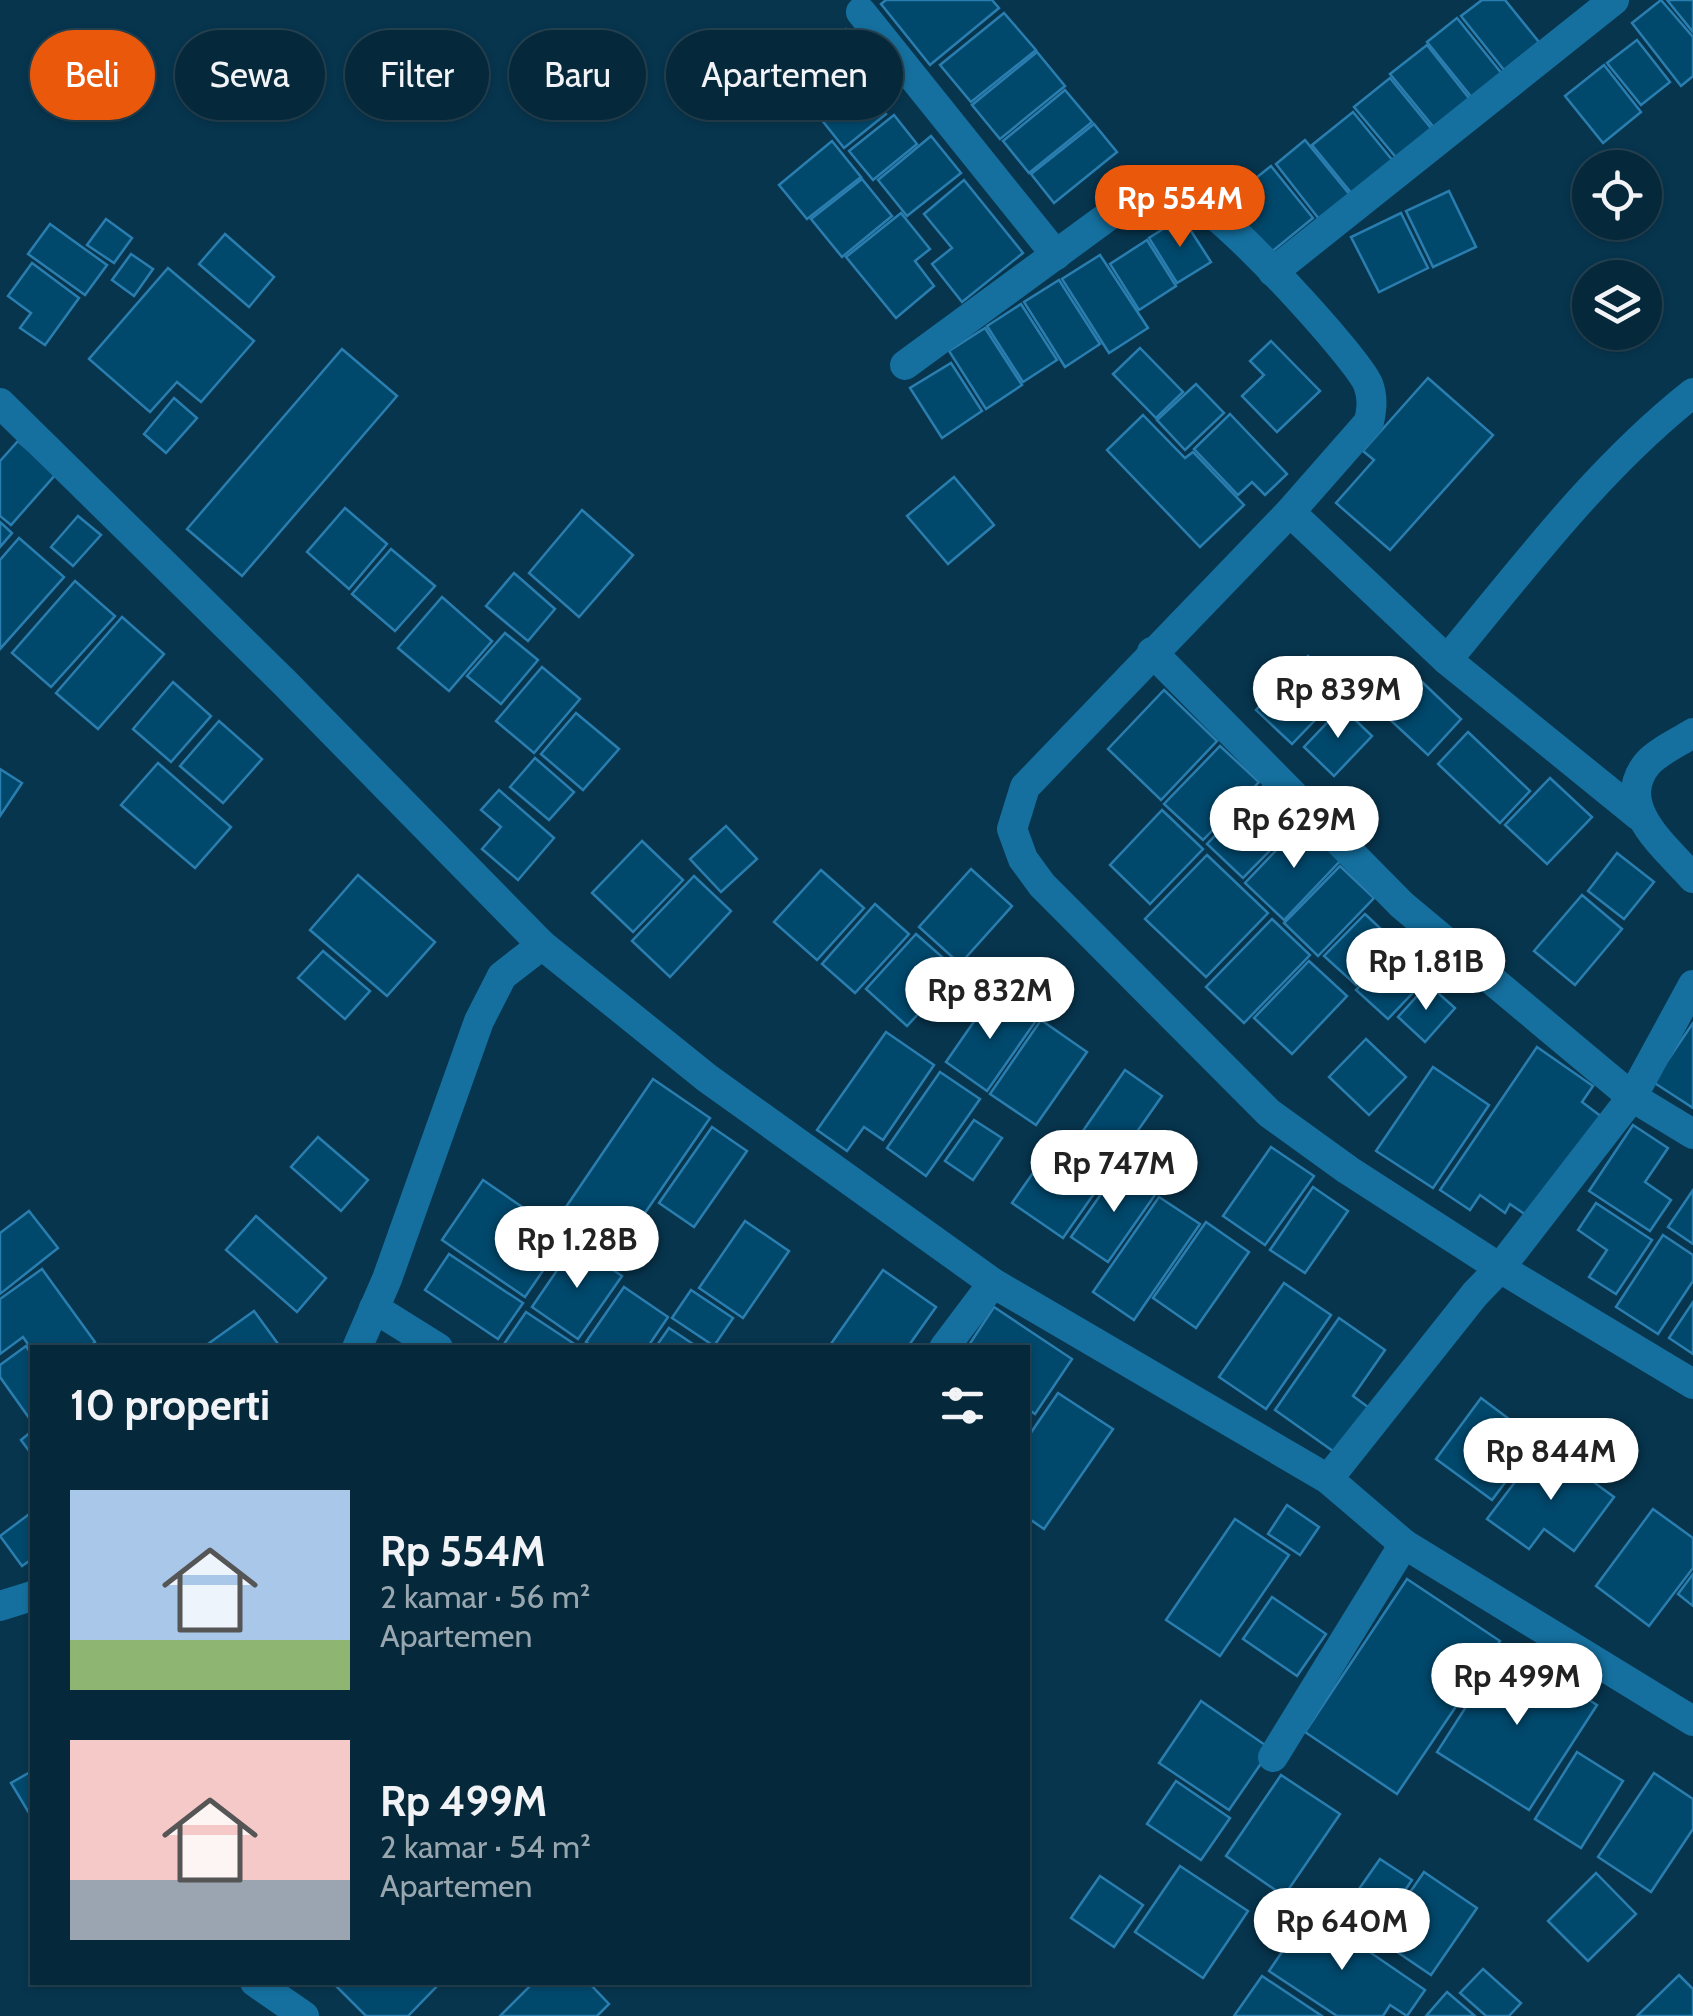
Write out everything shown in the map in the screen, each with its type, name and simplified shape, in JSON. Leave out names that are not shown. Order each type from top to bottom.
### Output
[{"type":"street","points":[[1273,272],[1614,0]]},
{"type":"street","points":[[861,12],[1056,256]]},
{"type":"street","points":[[905,365],[1122,206],[1172,196],[1202,205],[1273,272],[1367,381],[1373,404],[1368,422],[1290,512],[1025,787],[1012,829],[1023,859],[1042,886],[1269,1113],[1348,1170],[1500,1268],[1693,1384]]},
{"type":"street","points":[[1447,660],[1585,495],[1663,416],[1693,393]]},
{"type":"street","points":[[0,402],[285,683],[542,945],[708,1078],[993,1283],[1328,1480],[1404,1544],[1693,1721]]},
{"type":"street","points":[[1290,512],[1447,660],[1638,815],[1693,878]]},
{"type":"street","points":[[1152,652],[1402,905],[1632,1097],[1693,1134]]},
{"type":"street","points":[[1638,815],[1638,778],[1648,762],[1693,734]]},
{"type":"street","points":[[358,1345],[479,1021],[502,976],[542,945]]},
{"type":"street","points":[[1328,1480],[1632,1097],[1693,985]]},
{"type":"street","points":[[946,1345],[993,1283]]},
{"type":"street","points":[[374,1308],[433,1345]]},
{"type":"street","points":[[1273,1757],[1404,1544]]},
{"type":"street","points":[[259,1985],[304,2016]]},
{"type":"building","points":[[886,0],[992,0],[999,8],[930,65],[881,4]]},
{"type":"building","points":[[1482,0],[1505,0],[1539,42],[1504,70],[1461,16]]},
{"type":"building","points":[[1661,0],[1693,37],[1693,76],[1681,86],[1632,23]]},
{"type":"building","points":[[1667,0],[1693,0],[1693,32]]},
{"type":"building","points":[[1004,13],[1036,50],[971,102],[940,65]]},
{"type":"building","points":[[1457,18],[1503,75],[1473,99],[1427,42]]},
{"type":"building","points":[[1637,40],[1670,82],[1641,105],[1607,63]]},
{"type":"building","points":[[1427,45],[1472,102],[1436,130],[1390,74]]},
{"type":"building","points":[[1037,52],[1065,86],[1000,139],[972,105]]},
{"type":"building","points":[[1604,65],[1641,112],[1603,143],[1565,96]]},
{"type":"building","points":[[1390,78],[1435,133],[1399,161],[1354,107]]},
{"type":"building","points":[[1065,90],[1092,122],[1029,173],[1003,141]]},
{"type":"building","points":[[1353,112],[1398,167],[1357,200],[1312,145]]},
{"type":"building","points":[[822,120],[879,120],[844,148]]},
{"type":"building","points":[[888,120],[898,120],[917,144],[873,180],[849,151]]},
{"type":"building","points":[[1094,124],[1117,152],[1054,203],[1031,174]]},
{"type":"building","points":[[931,136],[961,173],[907,216],[878,180]]},
{"type":"building","points":[[1305,140],[1350,195],[1319,219],[1276,164]]},
{"type":"building","points":[[832,141],[861,177],[807,219],[779,185]]},
{"type":"building","points":[[1271,166],[1313,218],[1264,258],[1222,205]]},
{"type":"building","points":[[862,179],[892,216],[842,257],[811,219]]},
{"type":"building","points":[[964,180],[1023,253],[962,302],[932,264],[952,248],[924,214]]},
{"type":"building","points":[[1449,191],[1476,247],[1433,267],[1406,211]]},
{"type":"building","points":[[901,213],[930,249],[915,261],[934,286],[896,318],[846,257]]},
{"type":"building","points":[[1401,213],[1428,268],[1379,292],[1351,237]]},
{"type":"building","points":[[1182,217],[1211,262],[1177,283],[1149,238]]},
{"type":"building","points":[[106,219],[132,238],[114,263],[87,245]]},
{"type":"building","points":[[50,224],[107,265],[85,295],[28,254]]},
{"type":"building","points":[[225,234],[274,277],[249,307],[199,264]]},
{"type":"building","points":[[1147,240],[1176,286],[1139,310],[1110,264]]},
{"type":"building","points":[[131,254],[153,269],[134,296],[112,280]]},
{"type":"building","points":[[1100,255],[1148,328],[1109,353],[1062,279]]},
{"type":"building","points":[[32,263],[79,298],[45,345],[20,328],[31,313],[8,296]]},
{"type":"building","points":[[168,268],[254,341],[201,402],[177,382],[150,412],[89,359]]},
{"type":"building","points":[[1059,280],[1100,344],[1065,367],[1024,302]]},
{"type":"building","points":[[1021,304],[1057,360],[1023,382],[987,326]]},
{"type":"building","points":[[985,328],[1022,385],[986,409],[949,351]]},
{"type":"building","points":[[1271,341],[1320,391],[1277,432],[1242,396],[1264,375],[1250,361]]},
{"type":"building","points":[[1140,348],[1183,392],[1156,418],[1113,374]]},
{"type":"building","points":[[342,349],[397,396],[242,576],[187,529]]},
{"type":"building","points":[[951,363],[982,411],[942,438],[910,388]]},
{"type":"building","points":[[1428,378],[1493,435],[1390,550],[1336,503],[1374,460],[1363,451]]},
{"type":"building","points":[[1196,384],[1224,413],[1185,450],[1157,420]]},
{"type":"building","points":[[174,398],[197,418],[166,453],[144,434]]},
{"type":"building","points":[[1230,414],[1287,474],[1265,495],[1252,482],[1238,495],[1194,449]]},
{"type":"building","points":[[1143,415],[1185,458],[1193,452],[1244,505],[1200,547],[1107,450]]},
{"type":"building","points":[[18,441],[56,474],[11,525],[0,516],[0,461]]},
{"type":"building","points":[[954,477],[994,525],[948,564],[907,516]]},
{"type":"building","points":[[345,508],[387,544],[349,589],[307,552]]},
{"type":"building","points":[[582,510],[633,555],[579,617],[529,573]]},
{"type":"building","points":[[78,516],[101,535],[73,566],[51,547]]},
{"type":"building","points":[[0,522],[12,533],[0,547]]},
{"type":"building","points":[[19,538],[64,577],[0,649],[0,560]]},
{"type":"building","points":[[391,549],[435,586],[395,631],[352,594]]},
{"type":"building","points":[[514,573],[555,609],[528,641],[486,606]]},
{"type":"building","points":[[75,581],[115,616],[51,687],[12,653]]},
{"type":"building","points":[[442,597],[492,641],[449,691],[398,648]]},
{"type":"building","points":[[122,617],[164,654],[98,729],[56,693]]},
{"type":"building","points":[[505,633],[538,660],[501,704],[467,676]]},
{"type":"building","points":[[1308,656],[1344,690],[1292,744],[1256,710]]},
{"type":"building","points":[[542,667],[580,699],[534,753],[496,721]]},
{"type":"building","points":[[1420,680],[1461,719],[1428,755],[1385,715]]},
{"type":"building","points":[[173,682],[211,716],[171,762],[133,729]]},
{"type":"building","points":[[1164,690],[1217,741],[1161,800],[1108,749]]},
{"type":"building","points":[[1342,707],[1372,736],[1334,776],[1304,747]]},
{"type":"building","points":[[576,713],[619,749],[583,790],[541,754]]},
{"type":"building","points":[[219,721],[262,759],[223,803],[180,766]]},
{"type":"building","points":[[1468,732],[1530,791],[1500,823],[1438,764]]},
{"type":"building","points":[[1220,746],[1259,782],[1203,840],[1164,804]]},
{"type":"building","points":[[535,758],[574,792],[549,820],[510,787]]},
{"type":"building","points":[[158,763],[231,827],[195,868],[121,805]]},
{"type":"building","points":[[0,769],[22,783],[0,816]]},
{"type":"building","points":[[1550,778],[1592,817],[1547,864],[1505,825]]},
{"type":"building","points":[[1265,784],[1301,819],[1243,878],[1207,844]]},
{"type":"building","points":[[499,790],[554,838],[518,880],[482,849],[501,827],[481,810]]},
{"type":"building","points":[[1162,810],[1203,849],[1150,904],[1110,865]]},
{"type":"building","points":[[1303,822],[1342,859],[1284,920],[1245,883]]},
{"type":"building","points":[[726,826],[757,859],[721,892],[690,859]]},
{"type":"building","points":[[642,841],[683,880],[633,932],[592,893]]},
{"type":"building","points":[[1617,853],[1654,882],[1624,919],[1588,891]]},
{"type":"building","points":[[1207,855],[1268,913],[1206,977],[1145,919]]},
{"type":"building","points":[[1340,866],[1374,898],[1318,956],[1284,923]]},
{"type":"building","points":[[971,869],[1012,906],[960,964],[919,927]]},
{"type":"building","points":[[821,870],[864,908],[817,960],[774,922]]},
{"type":"building","points":[[358,875],[435,942],[387,996],[310,930]]},
{"type":"building","points":[[694,876],[731,911],[670,977],[632,941]]},
{"type":"building","points":[[1582,895],[1622,929],[1575,985],[1534,951]]},
{"type":"building","points":[[875,904],[909,934],[855,993],[822,964]]},
{"type":"building","points":[[1365,914],[1396,943],[1356,985],[1324,956]]},
{"type":"building","points":[[1272,919],[1310,955],[1244,1023],[1206,987]]},
{"type":"building","points":[[916,934],[958,971],[907,1026],[866,989]]},
{"type":"building","points":[[1395,949],[1426,979],[1388,1019],[1356,990]]},
{"type":"building","points":[[323,951],[370,991],[345,1019],[298,978]]},
{"type":"building","points":[[1309,961],[1347,996],[1292,1054],[1254,1018]]},
{"type":"building","points":[[1428,984],[1455,1008],[1425,1042],[1398,1017]]},
{"type":"building","points":[[993,994],[1035,1022],[987,1091],[946,1062]]},
{"type":"building","points":[[1041,1020],[1087,1052],[1036,1125],[990,1094]]},
{"type":"building","points":[[1693,1023],[1693,1108],[1653,1082]]},
{"type":"building","points":[[886,1032],[934,1065],[883,1140],[864,1127],[847,1151],[817,1130]]},
{"type":"building","points":[[1366,1039],[1406,1077],[1369,1115],[1329,1077]]},
{"type":"building","points":[[1537,1047],[1593,1086],[1582,1102],[1602,1117],[1532,1219],[1510,1204],[1505,1213],[1480,1195],[1470,1210],[1440,1190]]},
{"type":"building","points":[[1433,1067],[1489,1105],[1433,1188],[1376,1151]]},
{"type":"building","points":[[1125,1070],[1162,1096],[1113,1166],[1076,1141]]},
{"type":"building","points":[[940,1072],[980,1099],[926,1176],[887,1148]]},
{"type":"building","points":[[653,1079],[710,1118],[623,1245],[566,1207]]},
{"type":"building","points":[[974,1120],[1002,1138],[973,1180],[945,1161]]},
{"type":"building","points":[[1633,1125],[1668,1148],[1645,1182],[1671,1200],[1650,1231],[1589,1191]]},
{"type":"building","points":[[712,1127],[747,1151],[694,1227],[659,1203]]},
{"type":"building","points":[[318,1137],[368,1180],[341,1211],[291,1167]]},
{"type":"building","points":[[1054,1143],[1105,1178],[1063,1238],[1012,1203]]},
{"type":"building","points":[[1271,1147],[1314,1176],[1265,1245],[1223,1216]]},
{"type":"building","points":[[1120,1167],[1157,1192],[1108,1262],[1071,1237]]},
{"type":"building","points":[[483,1180],[566,1237],[525,1297],[442,1240]]},
{"type":"building","points":[[1313,1187],[1348,1211],[1305,1273],[1270,1250]]},
{"type":"building","points":[[1693,1190],[1693,1244],[1668,1227]]},
{"type":"building","points":[[1159,1197],[1200,1224],[1134,1320],[1093,1292]]},
{"type":"building","points":[[1596,1203],[1652,1240],[1616,1294],[1589,1277],[1607,1250],[1578,1230]]},
{"type":"building","points":[[29,1211],[58,1248],[0,1294],[0,1233]]},
{"type":"building","points":[[256,1216],[326,1278],[297,1312],[226,1250]]},
{"type":"building","points":[[745,1221],[789,1251],[743,1318],[699,1288]]},
{"type":"building","points":[[1206,1222],[1249,1252],[1196,1328],[1153,1298]]},
{"type":"building","points":[[1663,1235],[1693,1255],[1693,1281],[1658,1334],[1616,1307]]},
{"type":"building","points":[[575,1244],[622,1276],[578,1339],[532,1307]]},
{"type":"building","points":[[449,1254],[523,1303],[498,1339],[425,1290]]},
{"type":"building","points":[[42,1269],[95,1342],[30,1347],[23,1337],[0,1354],[0,1299]]},
{"type":"building","points":[[883,1270],[936,1307],[909,1345],[830,1345]]},
{"type":"building","points":[[1284,1283],[1331,1315],[1266,1409],[1219,1377]]},
{"type":"building","points":[[624,1287],[668,1317],[649,1345],[586,1342]]},
{"type":"building","points":[[691,1290],[733,1318],[712,1345],[672,1318]]},
{"type":"building","points":[[1693,1302],[1693,1354],[1669,1338]]},
{"type":"building","points":[[994,1307],[1072,1359],[1035,1414],[1030,1410],[1030,1345],[969,1345]]},
{"type":"building","points":[[254,1311],[279,1345],[206,1345]]},
{"type":"building","points":[[526,1312],[576,1345],[503,1345]]},
{"type":"building","points":[[1339,1318],[1385,1350],[1353,1396],[1372,1410],[1340,1456],[1275,1410]]},
{"type":"building","points":[[669,1328],[694,1345],[657,1345]]},
{"type":"building","points":[[26,1346],[30,1352],[30,1419],[0,1377],[0,1365]]},
{"type":"building","points":[[1058,1393],[1113,1429],[1044,1529],[1030,1519],[1030,1434]]},
{"type":"building","points":[[1481,1398],[1537,1440],[1492,1500],[1436,1459]]},
{"type":"building","points":[[30,1433],[30,1452],[21,1440]]},
{"type":"building","points":[[1543,1445],[1614,1497],[1574,1551],[1544,1529],[1529,1549],[1487,1519]]},
{"type":"building","points":[[1287,1505],[1319,1527],[1300,1555],[1268,1534]]},
{"type":"building","points":[[1653,1509],[1693,1538],[1693,1568],[1649,1626],[1596,1586]]},
{"type":"building","points":[[30,1514],[30,1560],[22,1566],[0,1536]]},
{"type":"building","points":[[1235,1519],[1289,1555],[1220,1656],[1166,1620]]},
{"type":"building","points":[[1693,1574],[1693,1606],[1678,1594]]},
{"type":"building","points":[[1407,1579],[1500,1641],[1397,1794],[1305,1732]]},
{"type":"building","points":[[1272,1597],[1326,1634],[1297,1676],[1243,1639]]},
{"type":"building","points":[[1505,1646],[1597,1705],[1529,1810],[1437,1752]]},
{"type":"building","points":[[1201,1701],[1271,1749],[1229,1810],[1159,1763]]},
{"type":"building","points":[[1577,1752],[1623,1781],[1581,1848],[1535,1819]]},
{"type":"building","points":[[30,1772],[30,1815],[11,1783]]},
{"type":"building","points":[[1654,1773],[1693,1799],[1693,1829],[1651,1892],[1598,1857]]},
{"type":"building","points":[[1281,1775],[1340,1814],[1284,1896],[1226,1856]]},
{"type":"building","points":[[1176,1781],[1230,1818],[1201,1860],[1147,1824]]},
{"type":"building","points":[[1380,1859],[1412,1880],[1384,1921],[1352,1899]]},
{"type":"building","points":[[1180,1866],[1248,1911],[1203,1978],[1135,1932]]},
{"type":"building","points":[[1424,1872],[1477,1908],[1431,1975],[1378,1939]]},
{"type":"building","points":[[1596,1873],[1636,1914],[1588,1961],[1548,1921]]},
{"type":"building","points":[[1100,1876],[1143,1905],[1114,1947],[1071,1918]]},
{"type":"building","points":[[1310,1911],[1425,1990],[1407,2016],[1390,2005],[1383,2016],[1337,2016],[1269,1971]]},
{"type":"building","points":[[1483,1969],[1521,2003],[1509,2016],[1486,2016],[1460,1993]]},
{"type":"building","points":[[1679,1975],[1693,1989],[1693,2016],[1637,2016]]},
{"type":"building","points":[[1262,1976],[1322,2016],[1234,2016]]},
{"type":"building","points":[[335,1985],[438,1985],[408,2016],[366,2016]]},
{"type":"building","points":[[531,1985],[591,1985],[609,2004],[597,2016],[500,2016]]},
{"type":"building","points":[[1447,1992],[1475,2016],[1426,2016]]}]
